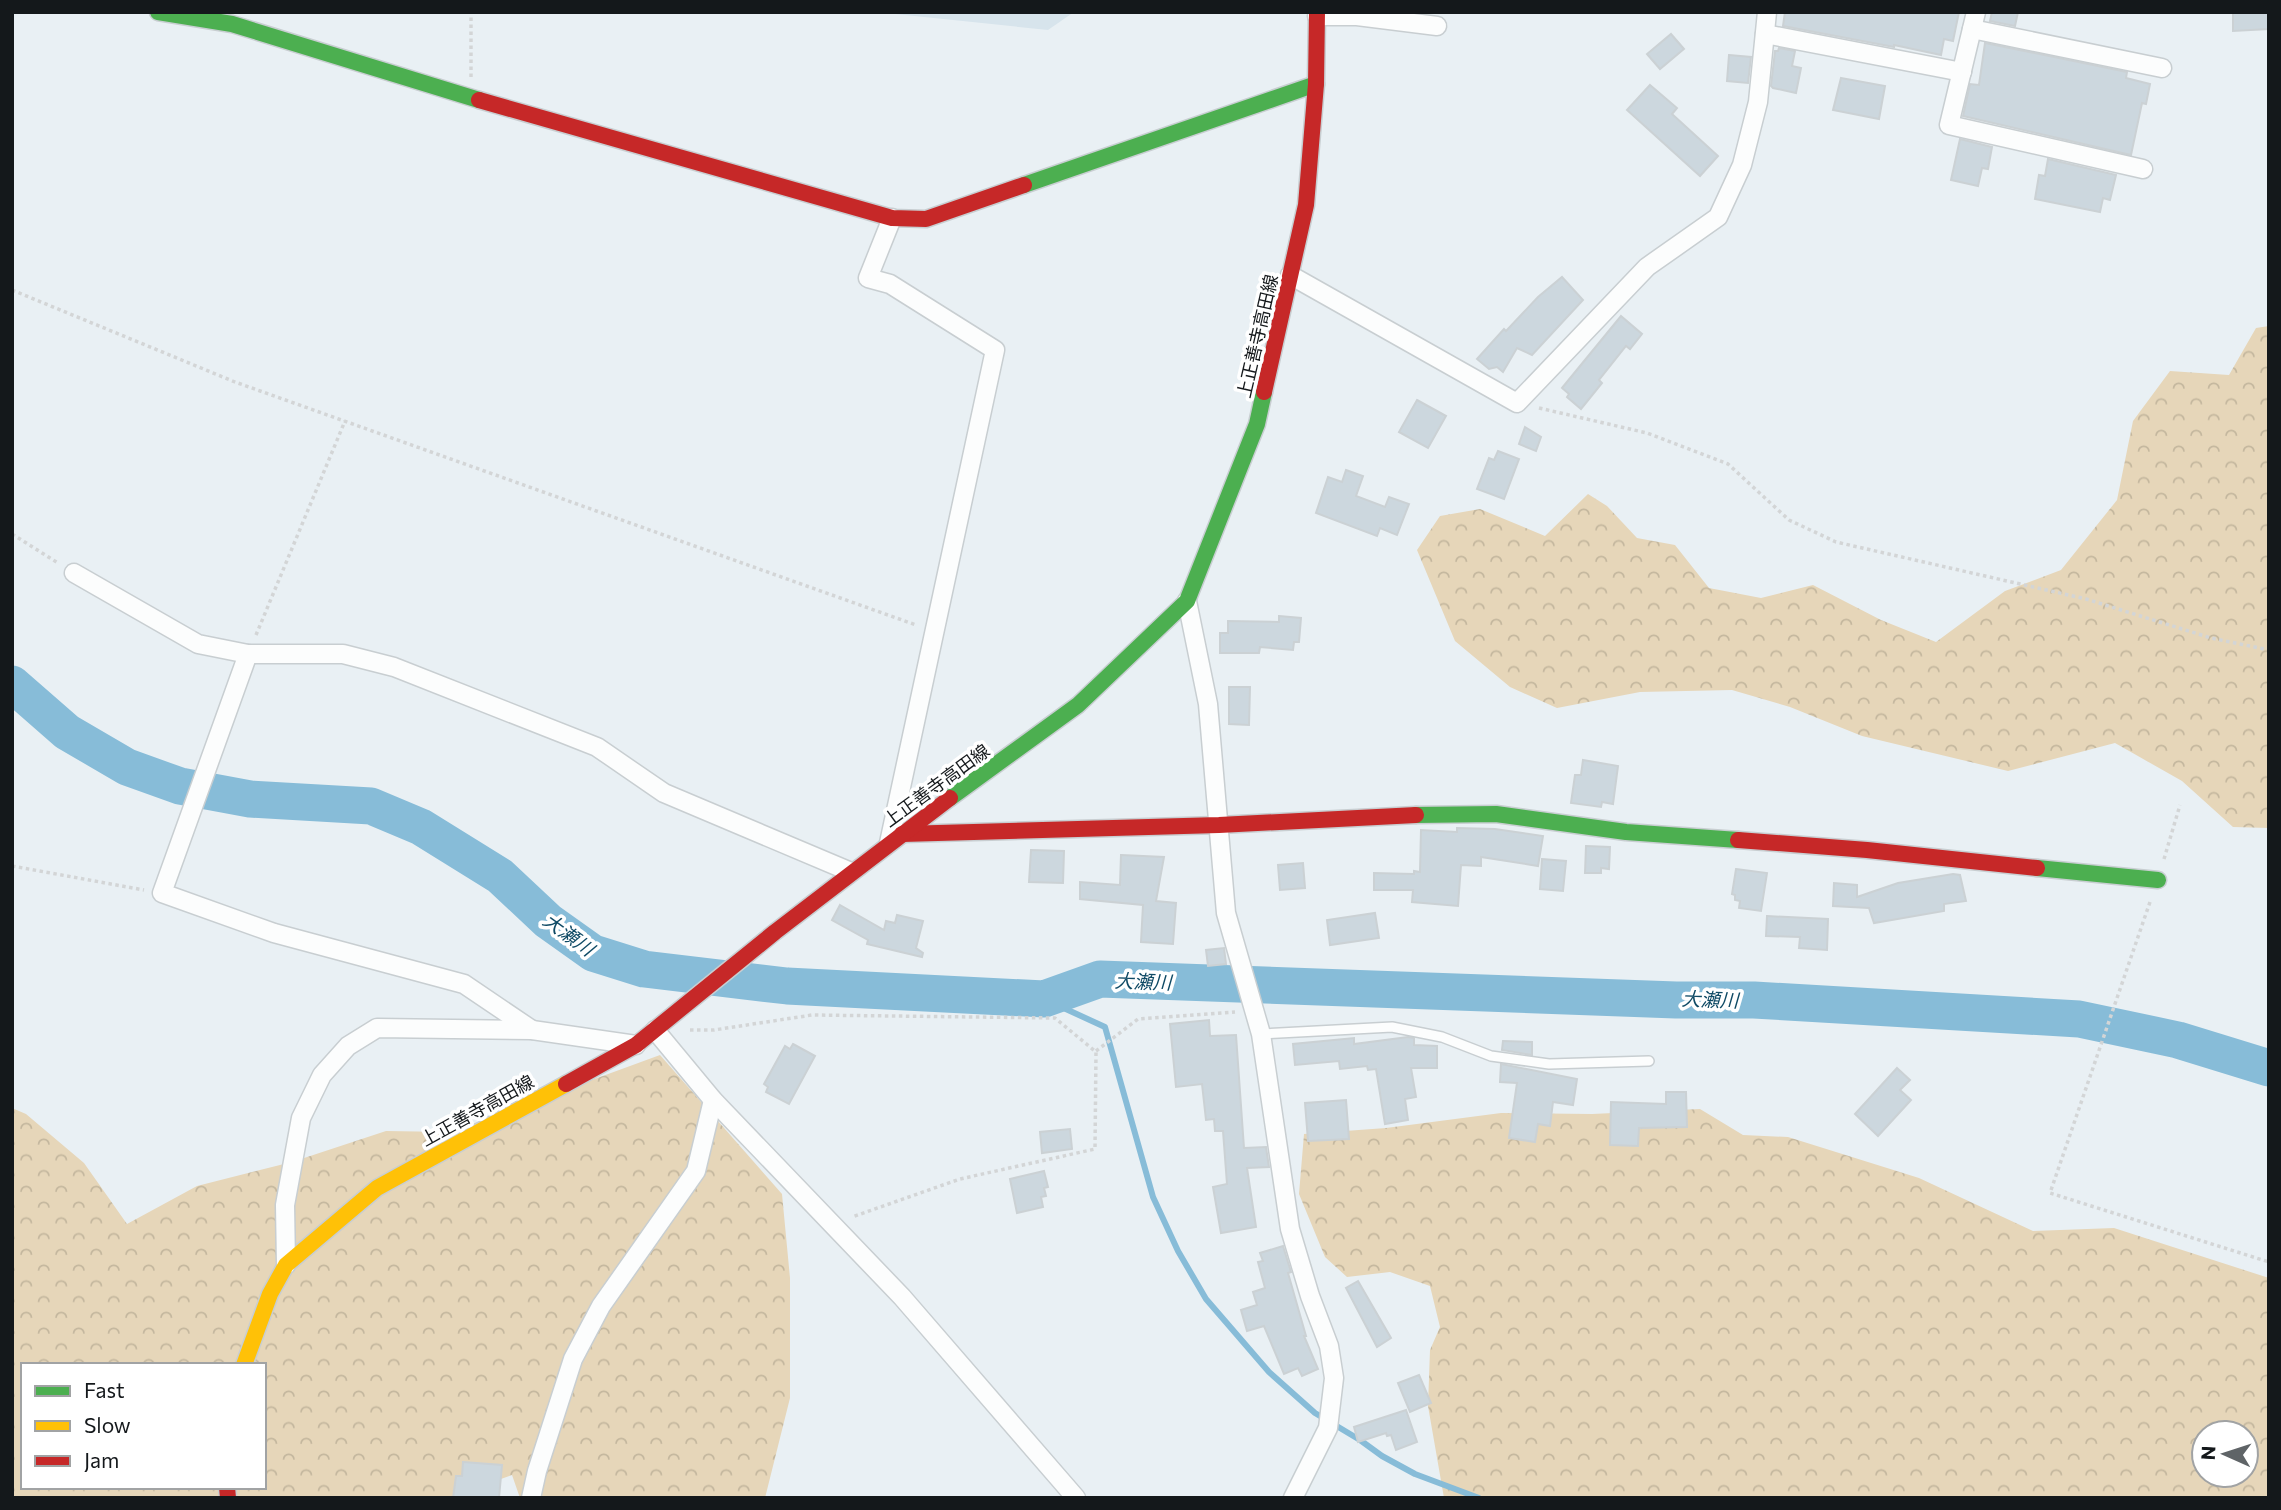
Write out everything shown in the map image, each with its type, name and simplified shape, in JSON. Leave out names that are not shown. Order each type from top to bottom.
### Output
[{"type":"street","points":[[158,12],[232,24],[471,98],[892,218],[926,219],[1316,84]]},
{"type":"street","points":[[1290,275],[1517,403],[1647,267],[1718,217],[1742,165],[1758,102],[1768,12]]},
{"type":"street","points":[[1317,14],[1437,26]]},
{"type":"street","name":"上正善寺高田線","points":[[245,1363],[270,1294],[286,1265],[377,1188],[636,1045],[851,872],[1077,705],[1187,601],[1256,424],[1306,205],[1316,84],[1317,14]]},
{"type":"street","points":[[2143,169],[1948,125],[1974,20],[2162,68]]},
{"type":"street","points":[[1765,34],[1962,72]]},
{"type":"street","points":[[892,218],[868,278],[890,284],[995,350],[935,632],[895,839],[1466,813],[1496,814],[1626,832],[1867,850],[2158,880]]},
{"type":"street","points":[[74,573],[198,644],[248,654],[343,654],[394,667],[597,747],[664,793],[851,872]]},
{"type":"street","points":[[1187,601],[1208,704],[1226,913],[1261,1034],[1290,1229],[1328,1346],[1335,1378],[1328,1428],[1293,1498]]},
{"type":"street","points":[[248,654],[162,893],[274,933],[464,984],[532,1030]]},
{"type":"street","points":[[286,1265],[285,1205],[301,1118],[322,1075],[348,1046],[377,1028],[532,1030],[636,1045]]},
{"type":"street","points":[[654,1030],[713,1100],[830,1225],[902,1297],[1076,1498]]},
{"type":"street","points":[[531,1498],[573,1359],[601,1306],[696,1171],[713,1100]]},
{"type":"lane","points":[[1261,1034],[1392,1027],[1442,1037],[1491,1056],[1549,1064],[1649,1061]]},
{"type":"path","points":[[471,12],[471,98]]},
{"type":"path","points":[[12,290],[235,382],[935,632]]},
{"type":"path","points":[[1517,403],[1647,433],[1728,464],[1790,520],[1836,542],[2085,599],[2211,638],[2269,650]]},
{"type":"path","points":[[248,654],[345,421]]},
{"type":"path","points":[[12,534],[74,573]]},
{"type":"path","points":[[2180,805],[2158,880],[2050,1193],[2269,1262]]},
{"type":"path","points":[[12,866],[162,893]]},
{"type":"path","points":[[1096,1052],[1138,1019],[1255,1010]]},
{"type":"path","points":[[654,1030],[714,1030],[812,1015],[1055,1018],[1096,1052]]},
{"type":"path","points":[[830,1225],[960,1179],[1096,1149],[1096,1052]]},
{"type":"shaded area","points":[[876,12],[1074,12],[1048,30]]},
{"type":"green space","points":[[2269,326],[2269,828],[2233,827],[2182,781],[2115,743],[2008,771],[1862,736],[1790,707],[1732,690],[1640,692],[1557,708],[1510,687],[1455,641],[1417,550],[1440,516],[1480,509],[1545,536],[1588,494],[1607,506],[1637,538],[1675,545],[1709,588],[1761,598],[1813,585],[1881,620],[1936,642],[2005,591],[2061,570],[2117,500],[2133,421],[2170,371],[2229,375],[2256,328]]},
{"type":"green space","points":[[660,1055],[782,1194],[790,1278],[790,1398],[765,1498],[520,1498],[512,1475],[448,1498],[12,1498],[12,1108],[26,1114],[84,1163],[127,1224],[197,1186],[292,1162],[386,1131],[450,1132]]},
{"type":"green space","points":[[1700,1109],[1743,1135],[1788,1137],[1919,1178],[2033,1231],[2114,1228],[2269,1278],[2269,1498],[1444,1498],[1428,1406],[1430,1350],[1440,1327],[1430,1286],[1390,1272],[1347,1277],[1325,1257],[1299,1194],[1304,1134],[1386,1128],[1501,1113],[1592,1114]]},
{"type":"building","points":[[1785,12],[1959,12],[1953,41],[1944,39],[1941,55],[1783,26]]},
{"type":"building","points":[[1992,12],[2018,12],[2015,26],[1990,21]]},
{"type":"building","points":[[2233,12],[2269,12],[2269,29],[2233,31]]},
{"type":"building","points":[[1671,34],[1684,49],[1660,69],[1647,54]]},
{"type":"building","points":[[1985,43],[2127,72],[2126,78],[2150,84],[2146,104],[2142,103],[2131,155],[1963,116],[1970,84],[1979,85]]},
{"type":"building","points":[[1779,48],[1795,51],[1792,66],[1801,68],[1796,93],[1771,86],[1775,51]]},
{"type":"building","points":[[1729,55],[1751,57],[1748,83],[1727,81]]},
{"type":"building","points":[[1841,78],[1885,86],[1879,119],[1833,110]]},
{"type":"building","points":[[1650,85],[1677,108],[1672,114],[1718,156],[1700,176],[1627,110]]},
{"type":"building","points":[[1960,139],[1992,147],[1988,169],[1982,168],[1978,186],[1951,180]]},
{"type":"building","points":[[2048,159],[2116,175],[2110,200],[2103,198],[2100,212],[2035,199],[2039,175],[2045,176]]},
{"type":"building","points":[[1562,277],[1583,300],[1532,355],[1517,348],[1503,372],[1497,367],[1489,369],[1477,359],[1504,329],[1506,331],[1538,297]]},
{"type":"building","points":[[1621,316],[1642,334],[1630,349],[1626,346],[1599,380],[1602,383],[1581,409],[1567,397],[1569,394],[1562,388]]},
{"type":"building","points":[[1417,400],[1446,416],[1428,448],[1399,432]]},
{"type":"building","points":[[1525,427],[1541,437],[1536,451],[1519,444]]},
{"type":"building","points":[[1498,451],[1519,459],[1504,499],[1477,489],[1489,458],[1494,460]]},
{"type":"building","points":[[1346,470],[1363,476],[1356,496],[1385,507],[1389,497],[1409,504],[1397,535],[1380,528],[1377,536],[1316,513],[1328,477],[1342,482]]},
{"type":"building","points":[[1279,616],[1301,618],[1299,642],[1294,642],[1293,650],[1260,647],[1259,653],[1220,653],[1220,633],[1228,633],[1228,621],[1279,622]]},
{"type":"building","points":[[1229,687],[1250,687],[1249,725],[1229,724]]},
{"type":"building","points":[[1583,760],[1618,766],[1613,804],[1602,802],[1601,807],[1571,803],[1575,775],[1581,775]]},
{"type":"building","points":[[1457,828],[1495,829],[1543,836],[1538,866],[1481,857],[1481,866],[1461,865],[1458,906],[1412,902],[1413,890],[1374,890],[1374,873],[1420,872],[1421,830],[1457,832]]},
{"type":"building","points":[[1586,846],[1610,847],[1609,869],[1601,868],[1601,873],[1585,873]]},
{"type":"building","points":[[1031,850],[1064,851],[1063,883],[1029,882]]},
{"type":"building","points":[[1121,855],[1164,857],[1156,901],[1176,903],[1173,944],[1141,942],[1143,905],[1080,899],[1080,882],[1120,885]]},
{"type":"building","points":[[1542,859],[1566,861],[1563,891],[1540,889]]},
{"type":"building","points":[[1303,863],[1305,888],[1280,890],[1278,865]]},
{"type":"building","points":[[1736,869],[1767,873],[1761,911],[1739,908],[1740,901],[1735,900],[1735,895],[1732,894]]},
{"type":"building","points":[[1960,875],[1966,901],[1944,904],[1944,911],[1874,923],[1869,908],[1833,906],[1834,883],[1857,885],[1857,897],[1898,883]]},
{"type":"building","points":[[840,905],[884,930],[886,921],[895,923],[897,915],[923,921],[916,948],[923,953],[922,957],[867,944],[868,940],[832,920]]},
{"type":"building","points":[[1375,913],[1379,938],[1330,945],[1327,920]]},
{"type":"building","points":[[1767,916],[1828,919],[1827,950],[1799,948],[1800,937],[1766,936]]},
{"type":"building","points":[[1224,948],[1226,964],[1208,966],[1206,950]]},
{"type":"building","points":[[1209,1020],[1210,1036],[1236,1035],[1244,1148],[1266,1147],[1269,1167],[1247,1168],[1256,1227],[1221,1233],[1213,1187],[1227,1184],[1223,1131],[1215,1131],[1214,1119],[1206,1120],[1202,1084],[1176,1087],[1170,1024]]},
{"type":"building","points":[[1354,1038],[1354,1044],[1414,1038],[1414,1045],[1437,1046],[1437,1068],[1411,1068],[1416,1097],[1405,1099],[1408,1120],[1385,1124],[1376,1069],[1368,1070],[1367,1066],[1340,1069],[1339,1061],[1295,1065],[1293,1044]]},
{"type":"building","points":[[1503,1041],[1532,1042],[1532,1055],[1502,1050]]},
{"type":"building","points":[[793,1044],[815,1056],[789,1104],[766,1092],[768,1087],[764,1084],[785,1046],[790,1049]]},
{"type":"building","points":[[1501,1064],[1577,1079],[1573,1105],[1553,1102],[1550,1126],[1538,1124],[1535,1142],[1509,1138],[1517,1083],[1500,1082]]},
{"type":"building","points":[[1897,1068],[1910,1080],[1900,1090],[1911,1100],[1878,1136],[1855,1114]]},
{"type":"building","points":[[1666,1092],[1686,1092],[1687,1127],[1639,1128],[1638,1146],[1610,1145],[1611,1102],[1666,1104]]},
{"type":"building","points":[[1346,1100],[1349,1139],[1308,1141],[1305,1103]]},
{"type":"building","points":[[1070,1129],[1072,1149],[1042,1153],[1040,1132]]},
{"type":"building","points":[[1044,1171],[1048,1187],[1044,1188],[1046,1196],[1041,1197],[1043,1207],[1017,1213],[1010,1179]]},
{"type":"building","points":[[1283,1246],[1304,1336],[1318,1369],[1302,1376],[1298,1368],[1284,1374],[1264,1326],[1247,1331],[1241,1310],[1257,1305],[1253,1292],[1265,1288],[1258,1262],[1263,1261],[1260,1253]]},
{"type":"building","points":[[1358,1281],[1391,1338],[1377,1347],[1346,1288]]},
{"type":"building","points":[[1419,1375],[1431,1403],[1410,1412],[1398,1383]]},
{"type":"building","points":[[1406,1410],[1417,1442],[1396,1450],[1391,1435],[1387,1436],[1386,1433],[1358,1442],[1354,1427]]},
{"type":"building","points":[[463,1462],[502,1465],[499,1498],[453,1498],[456,1476],[462,1476]]},
{"type":"waterway","name":"大瀬川","points":[[12,684],[67,732],[127,767],[180,786],[250,799],[371,806],[421,827],[500,876],[548,921],[593,953],[644,969],[787,986],[1044,999],[1100,979],[1676,1000],[1754,1000],[2079,1019],[2178,1040],[2269,1068]]},
{"type":"waterway","points":[[1044,999],[1105,1027],[1153,1197],[1178,1251],[1206,1299],[1269,1372],[1315,1413],[1382,1456],[1415,1474],[1479,1498]]},
{"type":"traffic: fast","points":[[158,12],[232,24],[479,100]]},
{"type":"traffic: fast","points":[[1024,185],[1316,84]]},
{"type":"traffic: fast","points":[[950,798],[1078,705],[1187,601],[1257,424],[1264,392]]},
{"type":"traffic: fast","points":[[1416,815],[1496,814],[1626,832],[1738,840]]},
{"type":"traffic: fast","points":[[2037,868],[2158,880]]},
{"type":"traffic: slow","points":[[245,1363],[270,1294],[286,1265],[377,1188],[566,1084]]},
{"type":"traffic: jam","points":[[1264,392],[1306,205],[1316,84],[1317,12]]},
{"type":"traffic: jam","points":[[479,100],[892,218],[926,219],[1024,185]]},
{"type":"traffic: jam","points":[[566,1084],[636,1045],[775,932],[950,798]]},
{"type":"traffic: jam","points":[[902,834],[1219,825],[1416,815]]},
{"type":"traffic: jam","points":[[1738,840],[2037,868]]},
{"type":"traffic: jam","points":[[227,1489],[228,1498]]}]
